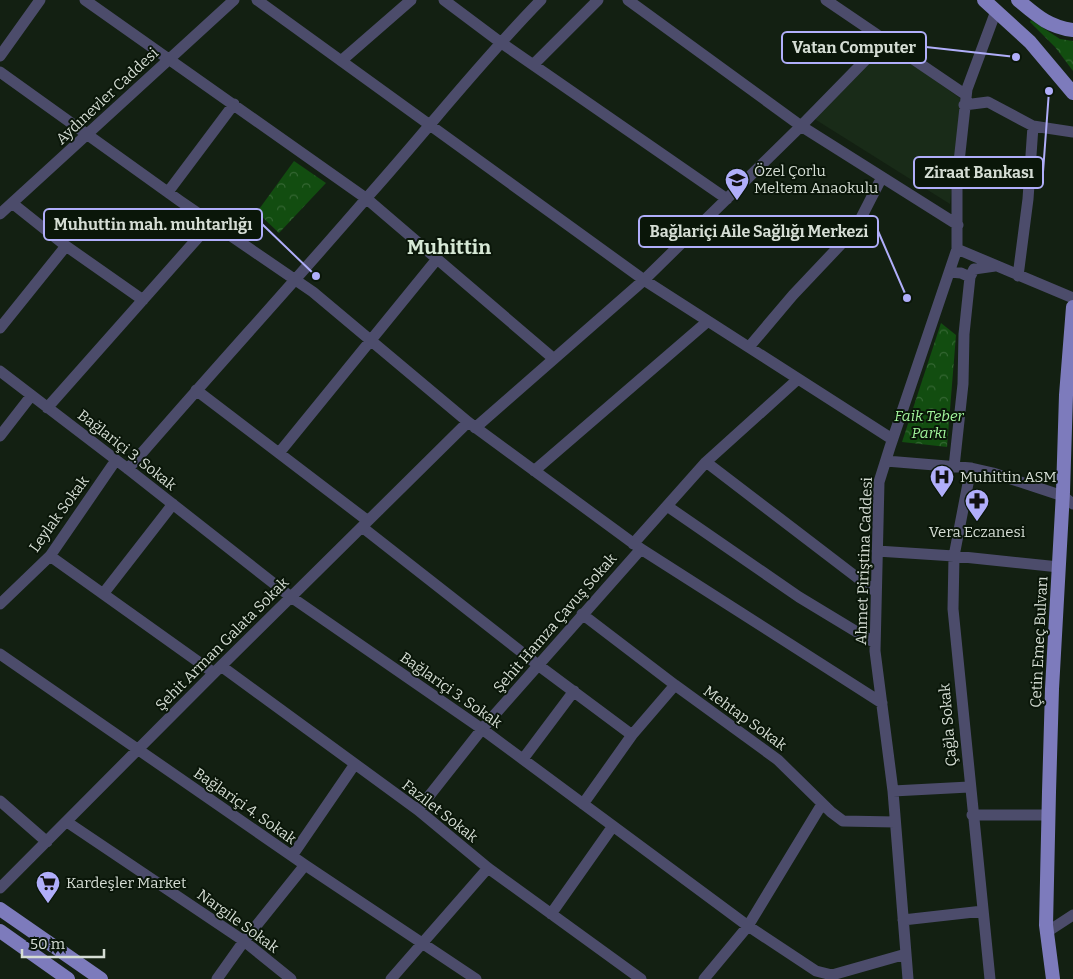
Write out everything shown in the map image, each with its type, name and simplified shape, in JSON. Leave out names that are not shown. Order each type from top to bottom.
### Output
[{"type":"main road","points":[[984,0],[1030,42],[1073,93]]},
{"type":"main road","points":[[1018,0],[1034,14],[1056,28],[1073,30]]},
{"type":"main road","name":"Çetin Emeç Bulvarı","points":[[1054,979],[1047,932],[1052,689],[1059,567],[1068,500],[1066,395],[1073,307]]},
{"type":"main road","points":[[0,909],[101,979]]},
{"type":"main road","points":[[0,931],[68,979]]},
{"type":"street","points":[[0,56],[40,0]]},
{"type":"street","points":[[85,0],[367,199],[554,359]]},
{"type":"street","name":"Aydınevler Caddesi","points":[[0,214],[234,0]]},
{"type":"street","points":[[257,0],[644,280],[892,439]]},
{"type":"street","points":[[341,61],[411,0]]},
{"type":"street","points":[[444,0],[500,42],[727,198]]},
{"type":"street","points":[[128,469],[367,199],[500,42],[541,0]]},
{"type":"street","points":[[534,64],[598,0]]},
{"type":"street","points":[[628,0],[801,126],[958,225]]},
{"type":"street","points":[[826,0],[966,96],[988,102],[1033,126],[1073,132]]},
{"type":"street","name":"Ahmet Piriştina Caddesi","points":[[908,979],[893,790],[875,643],[879,482],[957,249],[956,180],[966,96],[996,11]]},
{"type":"street","name":"Şehit Arman Galata Sokak","points":[[0,888],[365,524],[472,425],[554,359],[644,280],[801,126],[884,41]]},
{"type":"street","points":[[0,72],[211,223],[313,292],[472,425],[637,546],[882,703]]},
{"type":"street","points":[[168,192],[234,104]]},
{"type":"street","points":[[1018,276],[1028,199],[1033,126]]},
{"type":"street","points":[[749,347],[793,295],[845,240],[861,218],[882,177]]},
{"type":"street","points":[[12,204],[66,246],[142,300]]},
{"type":"street","points":[[47,408],[211,223]]},
{"type":"street","points":[[0,328],[66,246]]},
{"type":"street","points":[[957,249],[1073,298]]},
{"type":"street","points":[[279,453],[438,259]]},
{"type":"street","points":[[954,467],[963,384],[964,334],[970,277],[974,269],[995,266]]},
{"type":"street","points":[[950,272],[961,273],[970,277]]},
{"type":"street","points":[[534,471],[708,321]]},
{"type":"street","name":"Bağlariçi 3. Sokak","points":[[0,371],[291,597],[482,729],[748,926],[816,971],[830,977],[906,954]]},
{"type":"street","name":"Şehit Hamza Çavuş Sokak","points":[[418,810],[482,729],[582,614],[667,506],[706,462],[798,378]]},
{"type":"street","points":[[196,390],[279,453],[538,665],[632,734]]},
{"type":"street","points":[[0,436],[32,396]]},
{"type":"street","name":"Leylak Sokak","points":[[0,604],[50,556],[116,460]]},
{"type":"street","points":[[886,461],[971,468],[1068,500]]},
{"type":"street","points":[[706,462],[876,592]]},
{"type":"street","name":"Çağla Sokak","points":[[971,468],[954,556],[952,609],[990,979]]},
{"type":"street","points":[[103,594],[173,504]]},
{"type":"street","points":[[667,506],[799,596],[875,643]]},
{"type":"street","points":[[877,551],[954,556],[1059,567]]},
{"type":"street","name":"Fazilet Sokak","points":[[50,556],[103,594],[355,764],[418,810],[488,868],[641,979]]},
{"type":"street","name":"Mehtap Sokak","points":[[582,614],[778,760],[843,822],[895,822]]},
{"type":"street","name":"Bağlariçi 4. Sokak","points":[[0,654],[304,865],[476,979]]},
{"type":"street","points":[[583,804],[632,734],[675,685]]},
{"type":"street","points":[[523,759],[574,691]]},
{"type":"street","points":[[292,856],[355,764]]},
{"type":"street","points":[[893,790],[970,788]]},
{"type":"street","points":[[0,801],[47,842]]},
{"type":"street","points":[[704,979],[748,926],[822,804]]},
{"type":"street","points":[[972,815],[1049,815]]},
{"type":"street","name":"Nargile Sokak","points":[[67,822],[244,941],[291,979]]},
{"type":"street","points":[[551,914],[614,826]]},
{"type":"street","points":[[217,979],[244,941],[304,865]]},
{"type":"street","points":[[391,979],[488,868]]},
{"type":"street","points":[[903,920],[982,911]]},
{"type":"street","points":[[1047,932],[1073,915]]},
{"type":"shaded area","points":[[885,44],[961,99],[950,204],[813,118]]},
{"type":"green space","points":[[1031,20],[1060,39],[1073,41],[1073,71],[1055,47],[1030,22]]},
{"type":"green space","points":[[294,161],[326,183],[279,233],[257,212]]},
{"type":"green space","name":"Faik Teber Parkı","points":[[941,323],[956,335],[947,447],[902,442]]},
{"type":"place","name":"Vatan Computer","points":[[1016,57]]},
{"type":"place","name":"Ziraat Bankası","points":[[1049,91]]},
{"type":"place","name":"Özel Çorlu Meltem Anaokulu","points":[[737,201]]},
{"type":"place","name":"Muhuttin mah. muhtarlığı","points":[[316,276]]},
{"type":"place","name":"Bağlariçi Aile Sağlığı Merkezi","points":[[907,298]]},
{"type":"place","name":"Muhittin ASM","points":[[942,498]]},
{"type":"place","name":"Vera Eczanesi","points":[[977,522]]},
{"type":"place","name":"Kardeşler Market","points":[[48,904]]},
{"type":"district","name":"Muhittin","points":[[449,247]]}]
